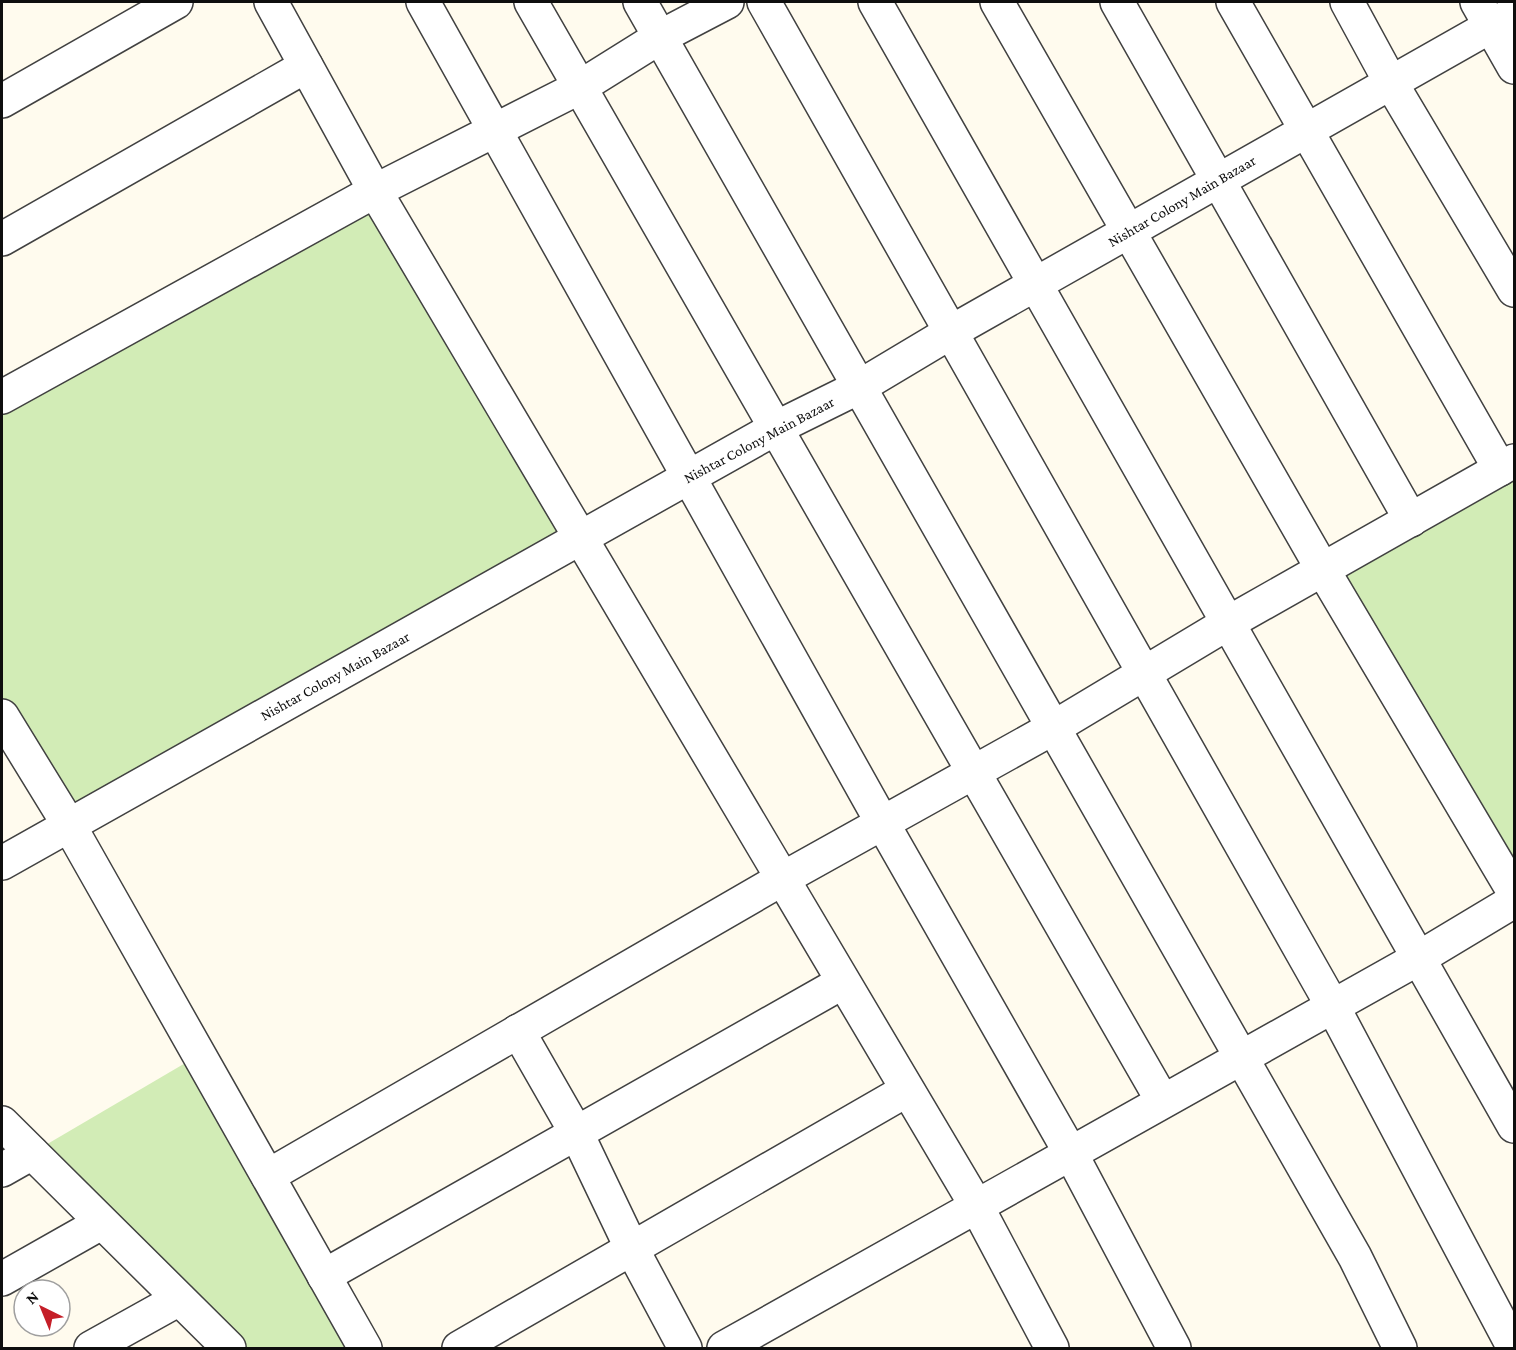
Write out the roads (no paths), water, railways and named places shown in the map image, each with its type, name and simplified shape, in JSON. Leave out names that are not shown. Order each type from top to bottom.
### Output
[{"type":"street","points":[[2,101],[176,2]]},
{"type":"street","points":[[271,2],[375,190],[976,1205],[1052,1348]]},
{"type":"street","points":[[423,2],[883,824],[1070,1152],[1174,1348]]},
{"type":"street","points":[[531,2],[1162,1100]]},
{"type":"street","points":[[640,2],[1355,1257],[1400,1348]]},
{"type":"street","points":[[2,397],[375,190],[580,87],[660,37],[727,2]]},
{"type":"street","points":[[764,2],[1332,1005],[1514,1348]]},
{"type":"street","points":[[875,2],[1515,1126]]},
{"type":"street","points":[[997,2],[1131,231],[1323,570],[1515,892]]},
{"type":"street","points":[[1117,2],[1411,520]]},
{"type":"street","points":[[268,1176],[782,879],[1053,728],[1228,623],[1507,465],[1306,129],[1233,2]]},
{"type":"street","points":[[1347,2],[1391,83],[1515,290]]},
{"type":"street","points":[[1494,14],[1515,67]]},
{"type":"street","name":"Nishtar Colony Main Bazaar","points":[[2,863],[776,428],[859,387],[1306,129],[1391,83],[1494,14]]},
{"type":"street","points":[[2,239],[306,66]]},
{"type":"street","points":[[2,716],[69,825],[365,1348]]},
{"type":"street","points":[[723,1348],[1240,1056],[1419,958],[1515,901]]},
{"type":"street","points":[[324,1276],[843,982]]},
{"type":"street","points":[[518,1031],[577,1134],[632,1249],[685,1348]]},
{"type":"street","points":[[459,1348],[907,1090]]},
{"type":"street","points":[[2,1123],[229,1348]]},
{"type":"street","points":[[2,1170],[32,1153]]},
{"type":"street","points":[[2,1279],[102,1222]]},
{"type":"street","points":[[91,1348],[179,1299]]}]
